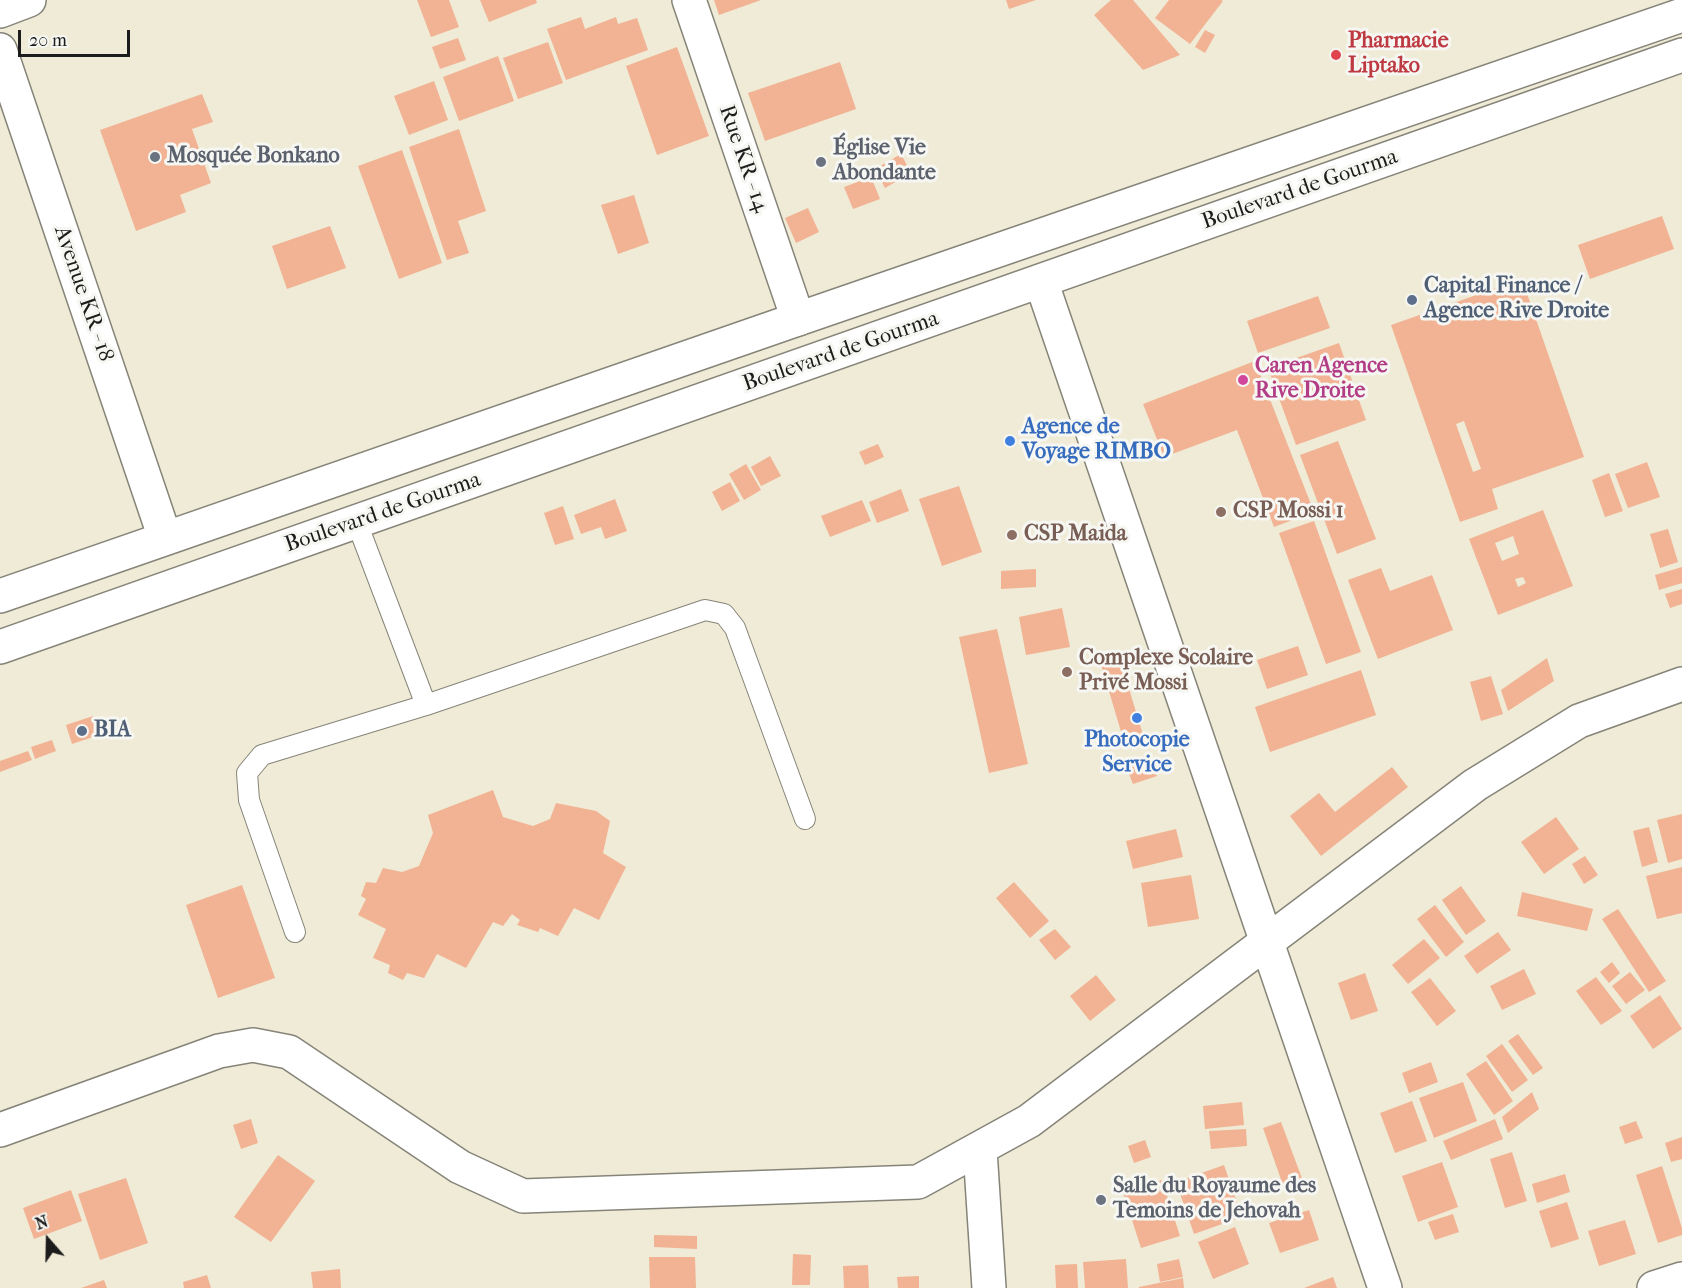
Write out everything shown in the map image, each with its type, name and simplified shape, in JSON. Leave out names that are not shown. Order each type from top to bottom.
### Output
[{"type":"main road","points":[[0,11],[29,0]]},
{"type":"main road","name":"Rue KR - 14","points":[[689,0],[798,318]]},
{"type":"main road","name":"Boulevard de Gourma","points":[[0,596],[798,318],[1682,15]]},
{"type":"main road","name":"Avenue KR - 18","points":[[0,50],[165,538]]},
{"type":"main road","name":"Boulevard de Gourma","points":[[0,647],[1682,55]]},
{"type":"main road","points":[[1041,281],[1385,1288]]},
{"type":"main road","points":[[0,1130],[219,1051],[253,1045],[289,1052],[460,1167],[523,1196],[918,1182],[1029,1121],[1476,785],[1579,721],[1682,684]]},
{"type":"main road","points":[[980,1149],[989,1288]]},
{"type":"main road","points":[[1654,1288],[1682,1279]]},
{"type":"lane","points":[[357,523],[426,705]]},
{"type":"lane","points":[[295,932],[249,800],[247,773],[262,755],[426,705],[705,610],[724,614],[735,628],[805,819]]},
{"type":"building","points":[[417,0],[449,0],[459,27],[431,37]]},
{"type":"building","points":[[480,0],[536,0],[537,3],[489,22]]},
{"type":"building","points":[[714,0],[761,0],[719,15]]},
{"type":"building","points":[[1006,0],[1036,0],[1009,9]]},
{"type":"building","points":[[1111,0],[1133,0],[1180,55],[1143,70],[1094,15]]},
{"type":"building","points":[[1169,0],[1223,1],[1190,44],[1155,18]]},
{"type":"building","points":[[581,17],[585,29],[616,17],[618,24],[637,18],[648,50],[566,80],[547,29]]},
{"type":"building","points":[[1205,30],[1215,35],[1205,53],[1195,47]]},
{"type":"building","points":[[458,38],[466,60],[440,69],[432,47]]},
{"type":"building","points":[[548,42],[563,83],[518,99],[503,58]]},
{"type":"building","points":[[677,47],[709,136],[657,155],[626,66]]},
{"type":"building","points":[[498,56],[514,101],[459,121],[443,77]]},
{"type":"building","points":[[840,62],[856,109],[765,141],[748,93]]},
{"type":"building","points":[[434,81],[448,120],[409,135],[394,96]]},
{"type":"building","name":"Mosquée Bonkano","points":[[202,94],[213,122],[192,129],[211,183],[180,195],[186,212],[136,231],[100,130]]},
{"type":"building","points":[[459,129],[486,211],[458,221],[469,253],[447,260],[409,147]]},
{"type":"building","points":[[402,150],[442,263],[399,279],[358,166]]},
{"type":"building","points":[[901,154],[911,173],[885,188],[875,169]]},
{"type":"building","points":[[871,177],[880,199],[853,209],[844,187]]},
{"type":"building","points":[[634,195],[649,243],[618,254],[601,205]]},
{"type":"building","points":[[808,208],[819,232],[796,243],[785,218]]},
{"type":"building","points":[[1662,216],[1674,249],[1590,279],[1578,245]]},
{"type":"building","points":[[330,226],[346,268],[287,289],[272,246]]},
{"type":"building","points":[[1522,279],[1584,457],[1492,489],[1498,509],[1460,522],[1391,325]],"holes":[[[1464,421],[1481,469],[1473,472],[1456,424]]]},
{"type":"building","points":[[1318,296],[1330,328],[1258,353],[1247,321]]},
{"type":"building","points":[[1339,343],[1366,420],[1296,445],[1268,368]]},
{"type":"building","points":[[1255,361],[1314,512],[1274,527],[1237,430],[1164,457],[1143,404]]},
{"type":"building","points":[[1338,441],[1376,539],[1337,554],[1300,455]]},
{"type":"building","points":[[878,444],[884,457],[865,465],[859,452]]},
{"type":"building","points":[[770,456],[781,476],[761,486],[751,467]]},
{"type":"building","points":[[1647,462],[1660,497],[1628,508],[1615,474]]},
{"type":"building","points":[[746,464],[761,490],[744,500],[729,474]]},
{"type":"building","points":[[1609,473],[1623,511],[1605,517],[1592,480]]},
{"type":"building","points":[[730,482],[740,501],[722,511],[712,492]]},
{"type":"building","points":[[959,486],[982,552],[942,566],[919,499]]},
{"type":"building","points":[[901,489],[909,511],[877,523],[869,502]]},
{"type":"building","points":[[615,499],[627,531],[605,539],[601,527],[581,534],[574,515]]},
{"type":"building","points":[[862,500],[871,521],[830,537],[821,516]]},
{"type":"building","points":[[563,506],[574,539],[555,545],[544,513]]},
{"type":"building","points":[[1543,510],[1573,586],[1498,615],[1469,539]],"holes":[[[1513,536],[1519,554],[1502,561],[1495,543]],[[1523,577],[1526,583],[1518,587],[1515,579]]]},
{"type":"building","points":[[1314,521],[1361,652],[1326,664],[1279,533]]},
{"type":"building","points":[[1668,529],[1678,562],[1660,568],[1650,534]]},
{"type":"building","points":[[1682,567],[1682,583],[1659,590],[1655,575]]},
{"type":"building","points":[[1381,568],[1390,591],[1432,575],[1453,630],[1378,659],[1348,580]]},
{"type":"building","points":[[1036,569],[1036,587],[1001,589],[1001,571]]},
{"type":"building","points":[[1682,589],[1682,604],[1670,608],[1665,594]]},
{"type":"building","points":[[1062,608],[1070,647],[1026,655],[1019,617]]},
{"type":"building","points":[[997,629],[1028,764],[989,773],[959,637]]},
{"type":"building","points":[[1298,646],[1308,675],[1267,689],[1257,660]]},
{"type":"building","points":[[1119,656],[1144,738],[1125,745],[1100,661]]},
{"type":"building","points":[[1547,658],[1554,681],[1508,711],[1501,690]]},
{"type":"building","points":[[1361,670],[1376,715],[1270,752],[1255,707]]},
{"type":"building","points":[[1491,676],[1503,714],[1481,721],[1470,682]]},
{"type":"building","points":[[93,716],[99,735],[72,744],[66,725]]},
{"type":"building","points":[[52,740],[56,751],[35,759],[31,747]]},
{"type":"building","points":[[28,751],[32,760],[0,772],[0,761]]},
{"type":"building","points":[[1151,760],[1157,776],[1133,784],[1127,769]]},
{"type":"building","points":[[1392,767],[1408,787],[1321,856],[1290,816],[1319,793],[1335,812]]},
{"type":"building","points":[[493,790],[503,817],[533,826],[550,819],[556,803],[596,811],[610,821],[603,853],[626,867],[599,920],[574,908],[558,936],[540,928],[538,932],[517,925],[520,920],[512,914],[503,926],[493,922],[466,968],[437,954],[424,978],[407,973],[403,980],[388,973],[390,965],[373,958],[386,929],[358,915],[366,899],[361,896],[366,882],[376,883],[383,868],[402,872],[419,866],[433,833],[428,815]]},
{"type":"building","points":[[1682,814],[1682,859],[1668,863],[1657,820]]},
{"type":"building","points":[[1556,817],[1579,849],[1544,874],[1521,842]]},
{"type":"building","points":[[1649,827],[1658,862],[1642,867],[1633,831]]},
{"type":"building","points":[[1176,829],[1183,857],[1133,869],[1126,841]]},
{"type":"building","points":[[1585,856],[1598,875],[1584,884],[1572,864]]},
{"type":"building","points":[[1682,867],[1682,913],[1657,919],[1646,876]]},
{"type":"building","points":[[1191,875],[1199,919],[1148,927],[1141,883]]},
{"type":"building","points":[[1014,882],[1049,921],[1030,938],[996,898]]},
{"type":"building","points":[[242,885],[275,978],[218,998],[186,905]]},
{"type":"building","points":[[1461,886],[1486,921],[1466,935],[1442,900]]},
{"type":"building","points":[[1522,892],[1593,909],[1587,931],[1517,916]]},
{"type":"building","points":[[1435,905],[1464,942],[1446,957],[1417,919]]},
{"type":"building","points":[[1618,909],[1666,981],[1649,992],[1602,919]]},
{"type":"building","points":[[1055,929],[1071,947],[1055,960],[1039,940]]},
{"type":"building","points":[[1498,932],[1511,950],[1477,974],[1464,956]]},
{"type":"building","points":[[1424,939],[1440,958],[1408,984],[1392,965]]},
{"type":"building","points":[[1612,962],[1620,973],[1609,983],[1600,972]]},
{"type":"building","points":[[1524,969],[1536,994],[1502,1010],[1490,986]]},
{"type":"building","points":[[1630,972],[1645,990],[1626,1004],[1612,986]]},
{"type":"building","points":[[1365,973],[1378,1011],[1351,1020],[1338,983]]},
{"type":"building","points":[[1096,975],[1116,1000],[1090,1021],[1070,996]]},
{"type":"building","points":[[1596,977],[1622,1011],[1601,1025],[1576,991]]},
{"type":"building","points":[[1430,978],[1456,1011],[1437,1026],[1411,992]]},
{"type":"building","points":[[1660,995],[1682,1029],[1653,1049],[1630,1016]]},
{"type":"building","points":[[1518,1034],[1543,1068],[1533,1075],[1508,1041]]},
{"type":"building","points":[[1502,1044],[1528,1080],[1512,1092],[1486,1056]]},
{"type":"building","points":[[1486,1061],[1513,1101],[1494,1115],[1466,1074]]},
{"type":"building","points":[[1431,1062],[1438,1082],[1409,1093],[1402,1073]]},
{"type":"building","points":[[1463,1082],[1477,1121],[1434,1138],[1419,1098]]},
{"type":"building","points":[[1532,1092],[1539,1109],[1508,1133],[1502,1117]]},
{"type":"building","points":[[1412,1101],[1427,1141],[1395,1153],[1380,1113]]},
{"type":"building","points":[[1242,1102],[1244,1125],[1205,1129],[1203,1106]]},
{"type":"building","points":[[251,1119],[258,1143],[241,1149],[233,1125]]},
{"type":"building","points":[[1495,1119],[1503,1139],[1451,1160],[1443,1141]]},
{"type":"building","points":[[1636,1121],[1643,1138],[1625,1144],[1619,1127]]},
{"type":"building","points":[[1281,1122],[1303,1181],[1284,1188],[1263,1128]]},
{"type":"building","points":[[1246,1129],[1247,1146],[1211,1149],[1209,1131]]},
{"type":"building","points":[[1682,1137],[1682,1159],[1671,1162],[1665,1143]]},
{"type":"building","points":[[1145,1140],[1151,1157],[1134,1163],[1128,1146]]},
{"type":"building","points":[[1512,1152],[1527,1201],[1505,1208],[1490,1159]]},
{"type":"building","points":[[278,1155],[315,1181],[271,1242],[234,1217]]},
{"type":"building","points":[[1442,1162],[1458,1207],[1418,1222],[1402,1176]]},
{"type":"building","points":[[1224,1165],[1242,1217],[1194,1234],[1176,1182]]},
{"type":"building","points":[[1662,1166],[1682,1228],[1682,1235],[1658,1243],[1636,1175]]},
{"type":"building","points":[[1565,1174],[1570,1192],[1537,1203],[1532,1184]]},
{"type":"building","points":[[126,1178],[148,1243],[100,1260],[78,1194]]},
{"type":"building","points":[[1162,1180],[1180,1236],[1141,1248],[1123,1192]]},
{"type":"building","points":[[71,1190],[82,1221],[34,1239],[23,1208]]},
{"type":"building","points":[[1567,1202],[1579,1239],[1551,1248],[1539,1211]]},
{"type":"building","points":[[1309,1210],[1319,1240],[1280,1253],[1269,1223]]},
{"type":"building","points":[[1453,1214],[1459,1232],[1435,1240],[1428,1222]]},
{"type":"building","points":[[1625,1220],[1636,1254],[1599,1266],[1588,1231]]},
{"type":"building","points":[[1235,1227],[1249,1264],[1213,1279],[1198,1242]]},
{"type":"building","points":[[654,1235],[697,1236],[697,1249],[654,1247]]},
{"type":"building","points":[[793,1254],[811,1255],[810,1285],[792,1285]]},
{"type":"building","points":[[649,1257],[695,1257],[696,1288],[650,1288]]},
{"type":"building","points":[[1126,1259],[1128,1288],[1085,1288],[1083,1262]]},
{"type":"building","points":[[1179,1259],[1183,1277],[1160,1282],[1157,1264]]},
{"type":"building","points":[[1077,1264],[1078,1288],[1056,1288],[1055,1265]]},
{"type":"building","points":[[868,1265],[869,1288],[844,1288],[843,1266]]},
{"type":"building","points":[[340,1269],[341,1288],[313,1288],[311,1272]]},
{"type":"building","points":[[207,1275],[211,1288],[184,1288],[183,1282]]},
{"type":"building","points":[[919,1276],[919,1288],[898,1288],[897,1277]]},
{"type":"building","points":[[1333,1277],[1337,1288],[1304,1288]]},
{"type":"building","points":[[1183,1278],[1184,1288],[1139,1288],[1139,1287]]},
{"type":"building","points":[[104,1280],[107,1288],[81,1288]]},
{"type":"place","name":"Pharmacie Liptako","points":[[1336,55]]},
{"type":"place","name":"Mosquée Bonkano","points":[[155,157]]},
{"type":"place","name":"Église Vie Abondante","points":[[821,162]]},
{"type":"place","name":"Capital Finance / Agence Rive Droite","points":[[1412,300]]},
{"type":"place","name":"Caren Agence Rive Droite","points":[[1243,380]]},
{"type":"place","name":"Agence de Voyage RIMBO","points":[[1010,441]]},
{"type":"place","name":"CSP Mossi 1","points":[[1221,512]]},
{"type":"place","name":"CSP Maida","points":[[1012,535]]},
{"type":"place","name":"Complexe Scolaire Privé Mossi","points":[[1067,672]]},
{"type":"place","name":"Photocopie Service","points":[[1137,718]]},
{"type":"place","name":"BIA","points":[[82,731]]},
{"type":"place","name":"Salle du Royaume des Temoins de Jehovah","points":[[1101,1200]]}]
